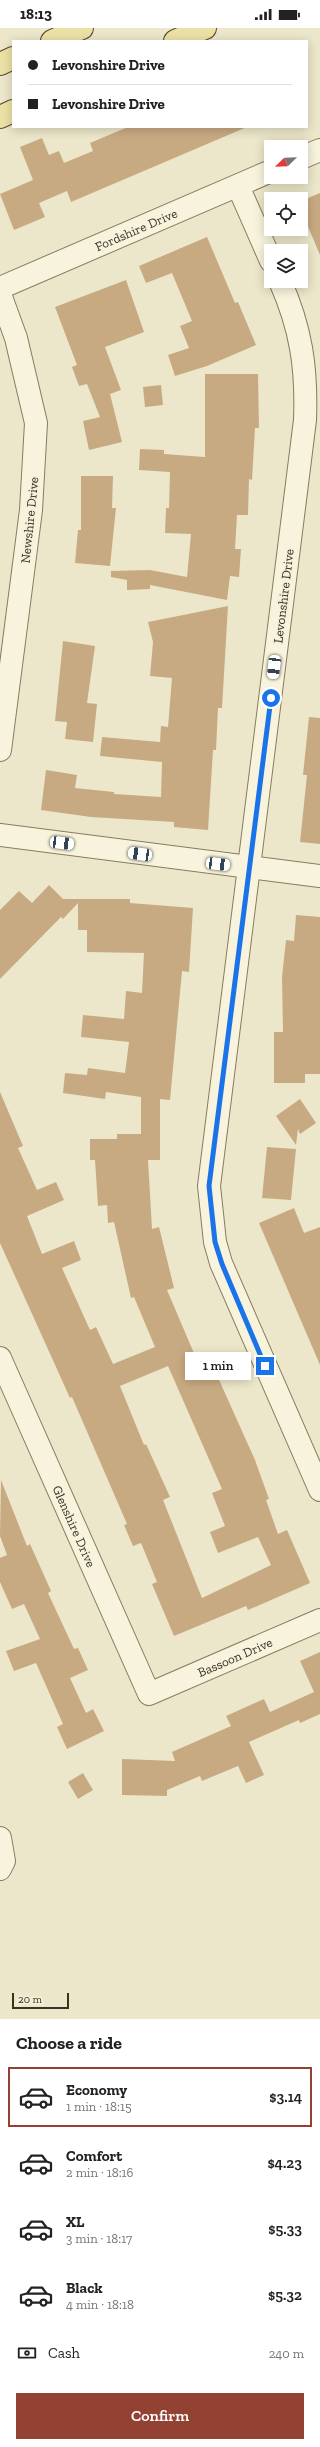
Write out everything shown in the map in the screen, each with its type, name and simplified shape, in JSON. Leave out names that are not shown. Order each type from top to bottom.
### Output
[{"type":"main road","points":[[56,40],[82,28]]},
{"type":"main road","points":[[177,40],[205,28]]},
{"type":"main road","points":[[0,64],[12,58]]},
{"type":"main road","points":[[0,117],[12,111]]},
{"type":"street","points":[[308,155],[320,150]]},
{"type":"street","name":"Fordshire Drive","points":[[0,288],[264,174]]},
{"type":"street","points":[[238,186],[264,245]]},
{"type":"street","name":"Levonshire Drive","points":[[283,288],[292,312],[301,344],[306,381],[305,420],[209,1186],[211,1216],[215,1242],[222,1264],[320,1490]]},
{"type":"street","name":"Newshire Drive","points":[[0,294],[16,338],[36,423],[31,510],[0,750]]},
{"type":"street","points":[[0,835],[320,876]]},
{"type":"street","name":"Glenshire Drive","points":[[0,1358],[149,1694]]},
{"type":"street","name":"Bassoon Drive","points":[[149,1694],[320,1620]]},
{"type":"street","points":[[0,1838],[4,1861],[0,1869]]},
{"type":"building","points":[[126,128],[245,128],[71,202],[67,191],[39,203],[45,217],[14,230],[0,194],[33,180],[20,147],[42,138],[49,155],[59,151],[64,163],[93,151],[90,143]]},
{"type":"building","points":[[320,193],[320,255],[308,227],[308,198]]},
{"type":"building","points":[[207,237],[235,303],[238,302],[256,345],[207,366],[175,376],[168,355],[189,348],[180,326],[192,321],[172,273],[146,283],[139,266]]},
{"type":"building","points":[[126,280],[144,332],[105,347],[121,390],[110,394],[122,442],[89,450],[83,421],[100,417],[87,384],[79,386],[72,367],[77,365],[55,307]]},
{"type":"building","points":[[205,374],[258,374],[259,428],[255,428],[252,480],[249,479],[248,515],[237,515],[235,549],[241,549],[239,577],[230,576],[227,600],[150,585],[150,589],[127,590],[127,580],[111,577],[111,571],[150,570],[187,577],[191,534],[165,533],[166,508],[169,508],[170,472],[139,470],[140,449],[164,450],[164,454],[205,457]]},
{"type":"building","points":[[161,385],[163,405],[145,407],[143,387]]},
{"type":"building","points":[[81,476],[113,476],[112,508],[116,508],[110,566],[75,563],[78,530],[81,530]]},
{"type":"building","points":[[228,606],[222,708],[218,708],[216,750],[213,750],[208,830],[174,827],[174,822],[91,817],[41,810],[46,770],[77,775],[75,788],[114,792],[114,794],[161,797],[162,762],[100,756],[102,737],[160,742],[161,726],[168,727],[172,678],[150,676],[153,642],[148,622]]},
{"type":"building","points":[[63,641],[95,646],[87,703],[97,704],[93,742],[65,739],[67,722],[55,721]]},
{"type":"building","points":[[309,717],[320,718],[320,844],[300,842],[307,775],[303,775]]},
{"type":"building","points":[[49,885],[63,899],[130,899],[130,903],[193,908],[189,972],[182,971],[170,1100],[160,1099],[160,1160],[148,1160],[152,1229],[159,1227],[174,1288],[167,1290],[196,1358],[207,1353],[255,1460],[269,1499],[266,1500],[278,1534],[287,1530],[310,1583],[248,1610],[246,1606],[174,1636],[152,1584],[157,1582],[141,1543],[133,1546],[124,1525],[127,1524],[72,1397],[70,1398],[0,1243],[0,1092],[23,1146],[18,1148],[37,1190],[56,1182],[64,1200],[27,1216],[42,1254],[74,1241],[81,1260],[62,1268],[90,1330],[96,1327],[113,1364],[155,1347],[134,1297],[131,1298],[114,1222],[108,1223],[107,1205],[98,1206],[95,1160],[90,1160],[90,1139],[117,1139],[117,1134],[141,1134],[141,1097],[106,1092],[105,1099],[63,1093],[65,1073],[87,1075],[88,1068],[125,1073],[129,1042],[81,1037],[83,1015],[124,1019],[126,991],[142,993],[144,953],[87,952],[87,930],[78,930],[78,903],[63,919],[61,917],[0,979],[0,910],[19,891],[32,903]],"holes":[[[168,1366],[222,1489],[212,1493],[225,1526],[210,1532],[218,1553],[258,1537],[271,1565],[202,1598],[163,1500],[170,1497],[146,1444],[144,1445],[120,1386]]]},
{"type":"building","points":[[296,915],[320,917],[320,1074],[305,1074],[305,1083],[274,1083],[274,1032],[283,1032],[282,977],[286,940],[294,941]]},
{"type":"building","points":[[300,1099],[316,1123],[300,1134],[298,1129],[296,1145],[276,1116]]},
{"type":"building","points":[[267,1147],[296,1149],[291,1200],[262,1198]]},
{"type":"building","points":[[294,1208],[304,1233],[320,1227],[320,1365],[259,1223]]},
{"type":"building","points":[[1,1480],[27,1546],[30,1544],[51,1591],[48,1593],[74,1649],[78,1648],[88,1670],[70,1678],[86,1713],[93,1709],[104,1731],[67,1749],[57,1727],[63,1724],[36,1663],[14,1671],[6,1651],[40,1639],[24,1604],[12,1609],[0,1582],[0,1558],[7,1555],[0,1536]]},
{"type":"building","points":[[320,1652],[320,1714],[300,1723],[299,1720],[249,1742],[264,1775],[246,1783],[238,1766],[202,1781],[200,1776],[167,1790],[167,1796],[122,1795],[122,1759],[175,1761],[172,1752],[231,1726],[226,1716],[264,1699],[270,1712],[314,1692],[300,1661]]},
{"type":"building","points":[[83,1773],[93,1790],[78,1799],[68,1782]]},
{"type":"route","points":[[265,1366],[235,1297],[215,1242],[211,1216],[209,1186],[271,698]]}]
